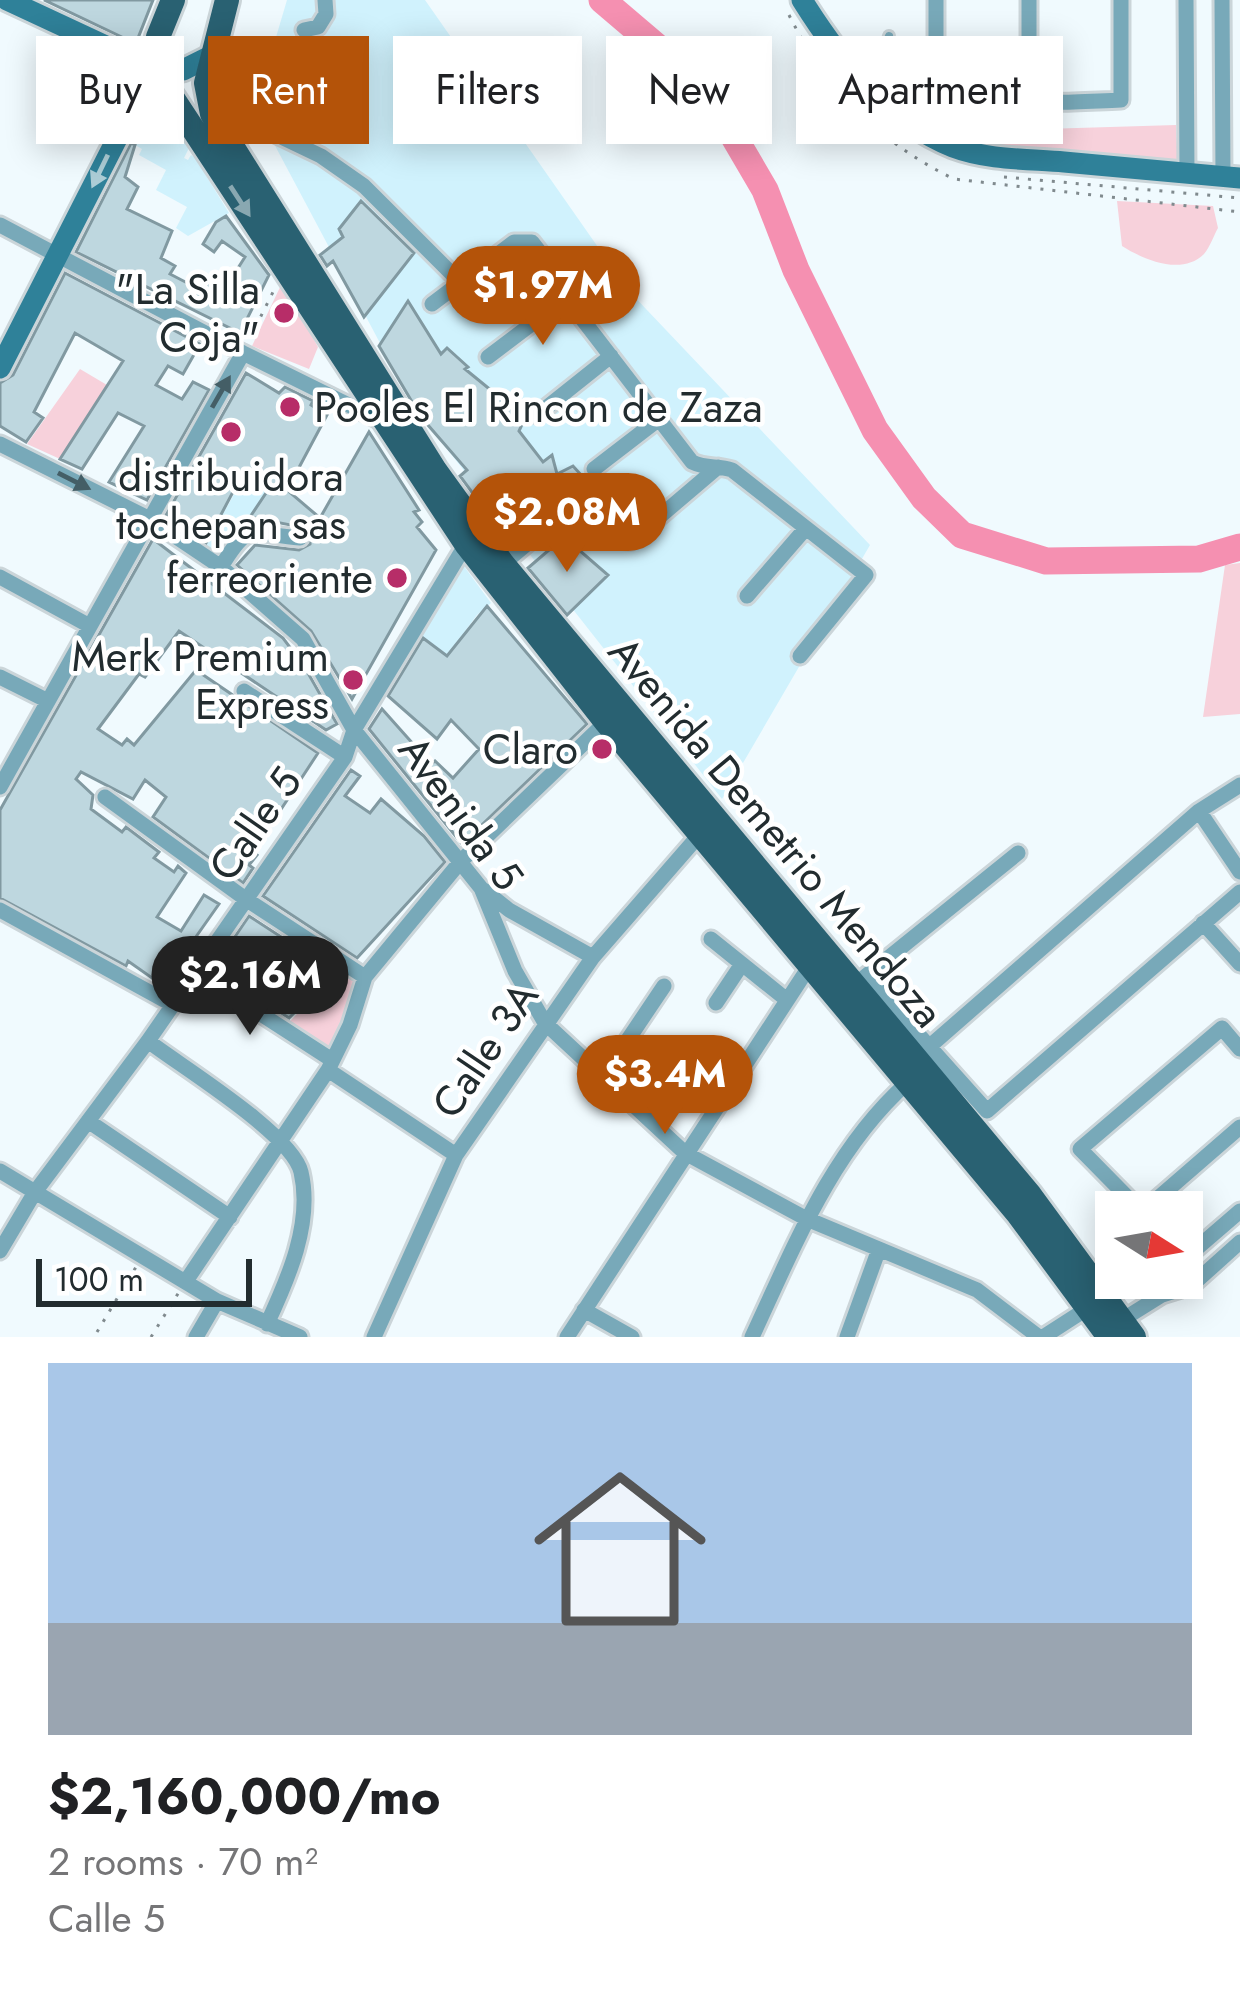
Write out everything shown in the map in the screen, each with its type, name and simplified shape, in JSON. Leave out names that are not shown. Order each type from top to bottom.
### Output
[{"type":"main road","points":[[7,0],[85,36]]},
{"type":"main road","points":[[158,36],[173,0]]},
{"type":"main road","points":[[217,36],[227,0]]},
{"type":"main road","points":[[802,0],[825,36]]},
{"type":"main road","points":[[207,101],[208,90]]},
{"type":"main road","name":"Avenida Demetrio Mendoza","points":[[207,101],[214,120],[423,451],[503,564],[860,981],[1030,1195],[1122,1331]]},
{"type":"main road","name":"Avenida Demetrio Mendoza","points":[[184,115],[466,544],[606,722],[1018,1214],[1088,1307],[1122,1331]]},
{"type":"main road","points":[[0,368],[115,144]]},
{"type":"main road","points":[[948,144],[998,157],[1231,178]]},
{"type":"street","points":[[304,30],[318,27],[326,14],[325,0]]},
{"type":"street","points":[[936,0],[936,36]]},
{"type":"street","points":[[1029,0],[1029,36]]},
{"type":"street","points":[[1063,102],[1121,100],[1121,0]]},
{"type":"street","points":[[1186,0],[1187,173]]},
{"type":"street","points":[[1222,0],[1231,178]]},
{"type":"street","points":[[207,101],[321,156],[364,186],[461,283]]},
{"type":"street","points":[[0,225],[383,422]]},
{"type":"street","points":[[432,304],[514,242],[532,242],[566,286],[566,298],[692,462],[732,470],[866,575],[800,656]]},
{"type":"street","points":[[488,357],[566,298]]},
{"type":"street","points":[[0,787],[243,353]]},
{"type":"street","points":[[537,415],[611,356]]},
{"type":"street","points":[[594,469],[659,419]]},
{"type":"street","name":"Avenida 5","points":[[0,444],[148,518],[221,567],[303,639],[355,730],[481,888],[515,971],[545,1023],[685,1153],[807,1219],[977,1290],[1041,1337]]},
{"type":"street","points":[[503,564],[561,521],[612,540],[631,541],[720,466]]},
{"type":"street","points":[[747,596],[806,528]]},
{"type":"street","points":[[221,567],[238,538],[247,533],[300,538]]},
{"type":"street","name":"Calle 5","points":[[0,1251],[35,1192],[148,1042],[345,757],[355,730],[466,544]]},
{"type":"street","points":[[0,577],[88,625]]},
{"type":"street","points":[[0,677],[46,700]]},
{"type":"street","points":[[244,691],[345,757]]},
{"type":"street","points":[[186,1281],[330,1065],[365,977],[460,861],[606,722]]},
{"type":"street","points":[[930,1046],[1199,811],[1240,785]]},
{"type":"street","points":[[105,797],[247,900],[365,977]]},
{"type":"street","points":[[1199,811],[1240,872]]},
{"type":"street","name":"Calle 3A","points":[[374,1337],[456,1155],[593,957],[701,833]]},
{"type":"street","points":[[1018,853],[860,981],[930,1046],[987,1111],[1240,892]]},
{"type":"street","points":[[481,888],[508,910],[593,957]]},
{"type":"street","points":[[0,910],[173,1005]]},
{"type":"street","points":[[1203,923],[1240,964]]},
{"type":"street","points":[[711,939],[787,1000]]},
{"type":"street","points":[[716,1003],[742,964]]},
{"type":"street","points":[[567,1337],[809,967]]},
{"type":"street","points":[[196,972],[456,1155]]},
{"type":"street","points":[[598,1073],[623,1047],[664,986]]},
{"type":"street","points":[[1121,1191],[1080,1149],[1222,1028],[1240,1049]]},
{"type":"street","points":[[148,1042],[282,1140],[301,1170],[303,1209],[287,1280],[267,1324]]},
{"type":"street","points":[[752,1337],[807,1219],[864,1125],[907,1083]]},
{"type":"street","points":[[88,1121],[230,1216]]},
{"type":"street","points":[[1166,1191],[1240,1127]]},
{"type":"street","points":[[0,1171],[218,1301],[300,1337]]},
{"type":"street","points":[[1203,1243],[1240,1211]]},
{"type":"street","points":[[1203,1275],[1240,1242]]},
{"type":"street","points":[[847,1337],[879,1249]]},
{"type":"street","points":[[1122,1331],[1147,1299]]},
{"type":"street","points":[[196,1337],[218,1301]]},
{"type":"street","points":[[1041,1337],[1088,1307]]},
{"type":"street","points":[[584,1310],[632,1337]]},
{"type":"path","points":[[243,353],[284,270]]},
{"type":"path","points":[[97,1332],[144,1255]]},
{"type":"path","points":[[152,1337],[186,1281]]},
{"type":"shaded area","points":[[287,0],[425,0],[450,36],[393,36],[393,144],[526,144],[628,290],[870,545],[722,799],[414,407],[274,144],[369,144],[369,36],[276,36]]},
{"type":"shaded area","points":[[1176,125],[1178,169],[970,144],[1063,144],[1063,128]]},
{"type":"shaded area","points":[[184,142],[189,148],[184,158],[191,155],[202,162],[229,213],[188,236],[176,228],[187,207],[156,190],[166,170],[139,155],[142,149],[133,144]]},
{"type":"shaded area","points":[[1117,201],[1213,206],[1218,228],[1195,261],[1163,264],[1122,246]]},
{"type":"shaded area","name":"\"La Silla Coja\"","points":[[283,281],[318,347],[309,369],[252,346]]},
{"type":"shaded area","points":[[80,369],[107,385],[60,459],[27,444]]},
{"type":"shaded area","points":[[246,473],[270,487],[221,560],[205,546]]},
{"type":"shaded area","points":[[1240,563],[1240,714],[1203,717],[1225,565]]},
{"type":"shaded area","points":[[463,565],[491,603],[447,656],[417,633],[454,571]]},
{"type":"shaded area","points":[[340,971],[359,984],[331,1055],[286,1025]]},
{"type":"building","points":[[44,0],[153,0],[139,36],[120,36]]},
{"type":"building","points":[[133,144],[125,177],[138,187],[127,209],[172,231],[161,258],[175,266],[170,274],[193,286],[196,278],[224,290],[245,257],[222,241],[214,252],[203,244],[216,222],[226,216],[269,275],[240,333],[76,252]]},
{"type":"building","points":[[361,201],[414,253],[364,317],[333,261],[327,266],[320,255],[343,237],[339,229]]},
{"type":"building","points":[[65,273],[200,344],[183,374],[168,366],[156,385],[182,399],[193,382],[209,390],[147,500],[109,482],[144,426],[118,413],[82,469],[60,459],[123,361],[75,333],[34,412],[43,418],[26,442],[0,426],[0,383],[13,375]]},
{"type":"building","points":[[408,301],[441,354],[447,348],[468,367],[465,369],[525,418],[519,431],[543,462],[552,455],[557,474],[573,466],[593,488],[564,510],[545,513],[515,539],[489,501],[482,506],[460,476],[467,470],[421,417],[379,346]]},
{"type":"building","points":[[246,373],[279,393],[285,387],[313,401],[311,405],[327,415],[287,490],[320,518],[369,432],[419,510],[414,512],[422,522],[417,527],[436,550],[352,699],[311,631],[237,565],[255,545],[299,550],[310,544],[306,528],[250,517],[270,487],[244,471],[206,543],[166,515]]},
{"type":"building","points":[[564,537],[608,575],[567,615],[528,568]]},
{"type":"building","points":[[153,539],[283,638],[337,724],[326,730],[179,631],[98,729],[122,745],[127,739],[134,745],[196,670],[318,753],[253,852],[257,855],[249,865],[253,868],[243,883],[153,817],[166,797],[145,780],[133,799],[81,772],[76,779],[93,795],[91,809],[159,852],[154,858],[174,872],[178,866],[186,873],[157,917],[181,931],[204,895],[219,904],[162,985],[128,961],[126,966],[0,898],[0,810]]},
{"type":"building","points":[[487,606],[587,724],[462,844],[369,729],[382,709],[431,764],[435,761],[453,778],[479,749],[451,720],[437,739],[388,696],[423,638],[447,656]]},
{"type":"building","points":[[351,770],[360,776],[345,796],[370,813],[381,799],[424,836],[445,862],[357,958],[263,896]]},
{"type":"building","points":[[249,916],[335,972],[289,1018],[213,969]]},
{"type":"waterway","points":[[602,0],[669,57],[717,108],[765,190],[796,270],[875,430],[924,498],[962,535],[1046,561],[1199,559],[1240,547]]},
{"type":"place","name":"\"La Silla Coja\"","points":[[284,313]]},
{"type":"place","name":"Pooles El Rincon de Zaza","points":[[290,407]]},
{"type":"place","name":"distribuidora tochepan sas","points":[[231,432]]},
{"type":"place","name":"ferreoriente","points":[[397,578]]},
{"type":"place","name":"Merk Premium Express","points":[[353,680]]},
{"type":"place","name":"Claro","points":[[602,749]]}]
